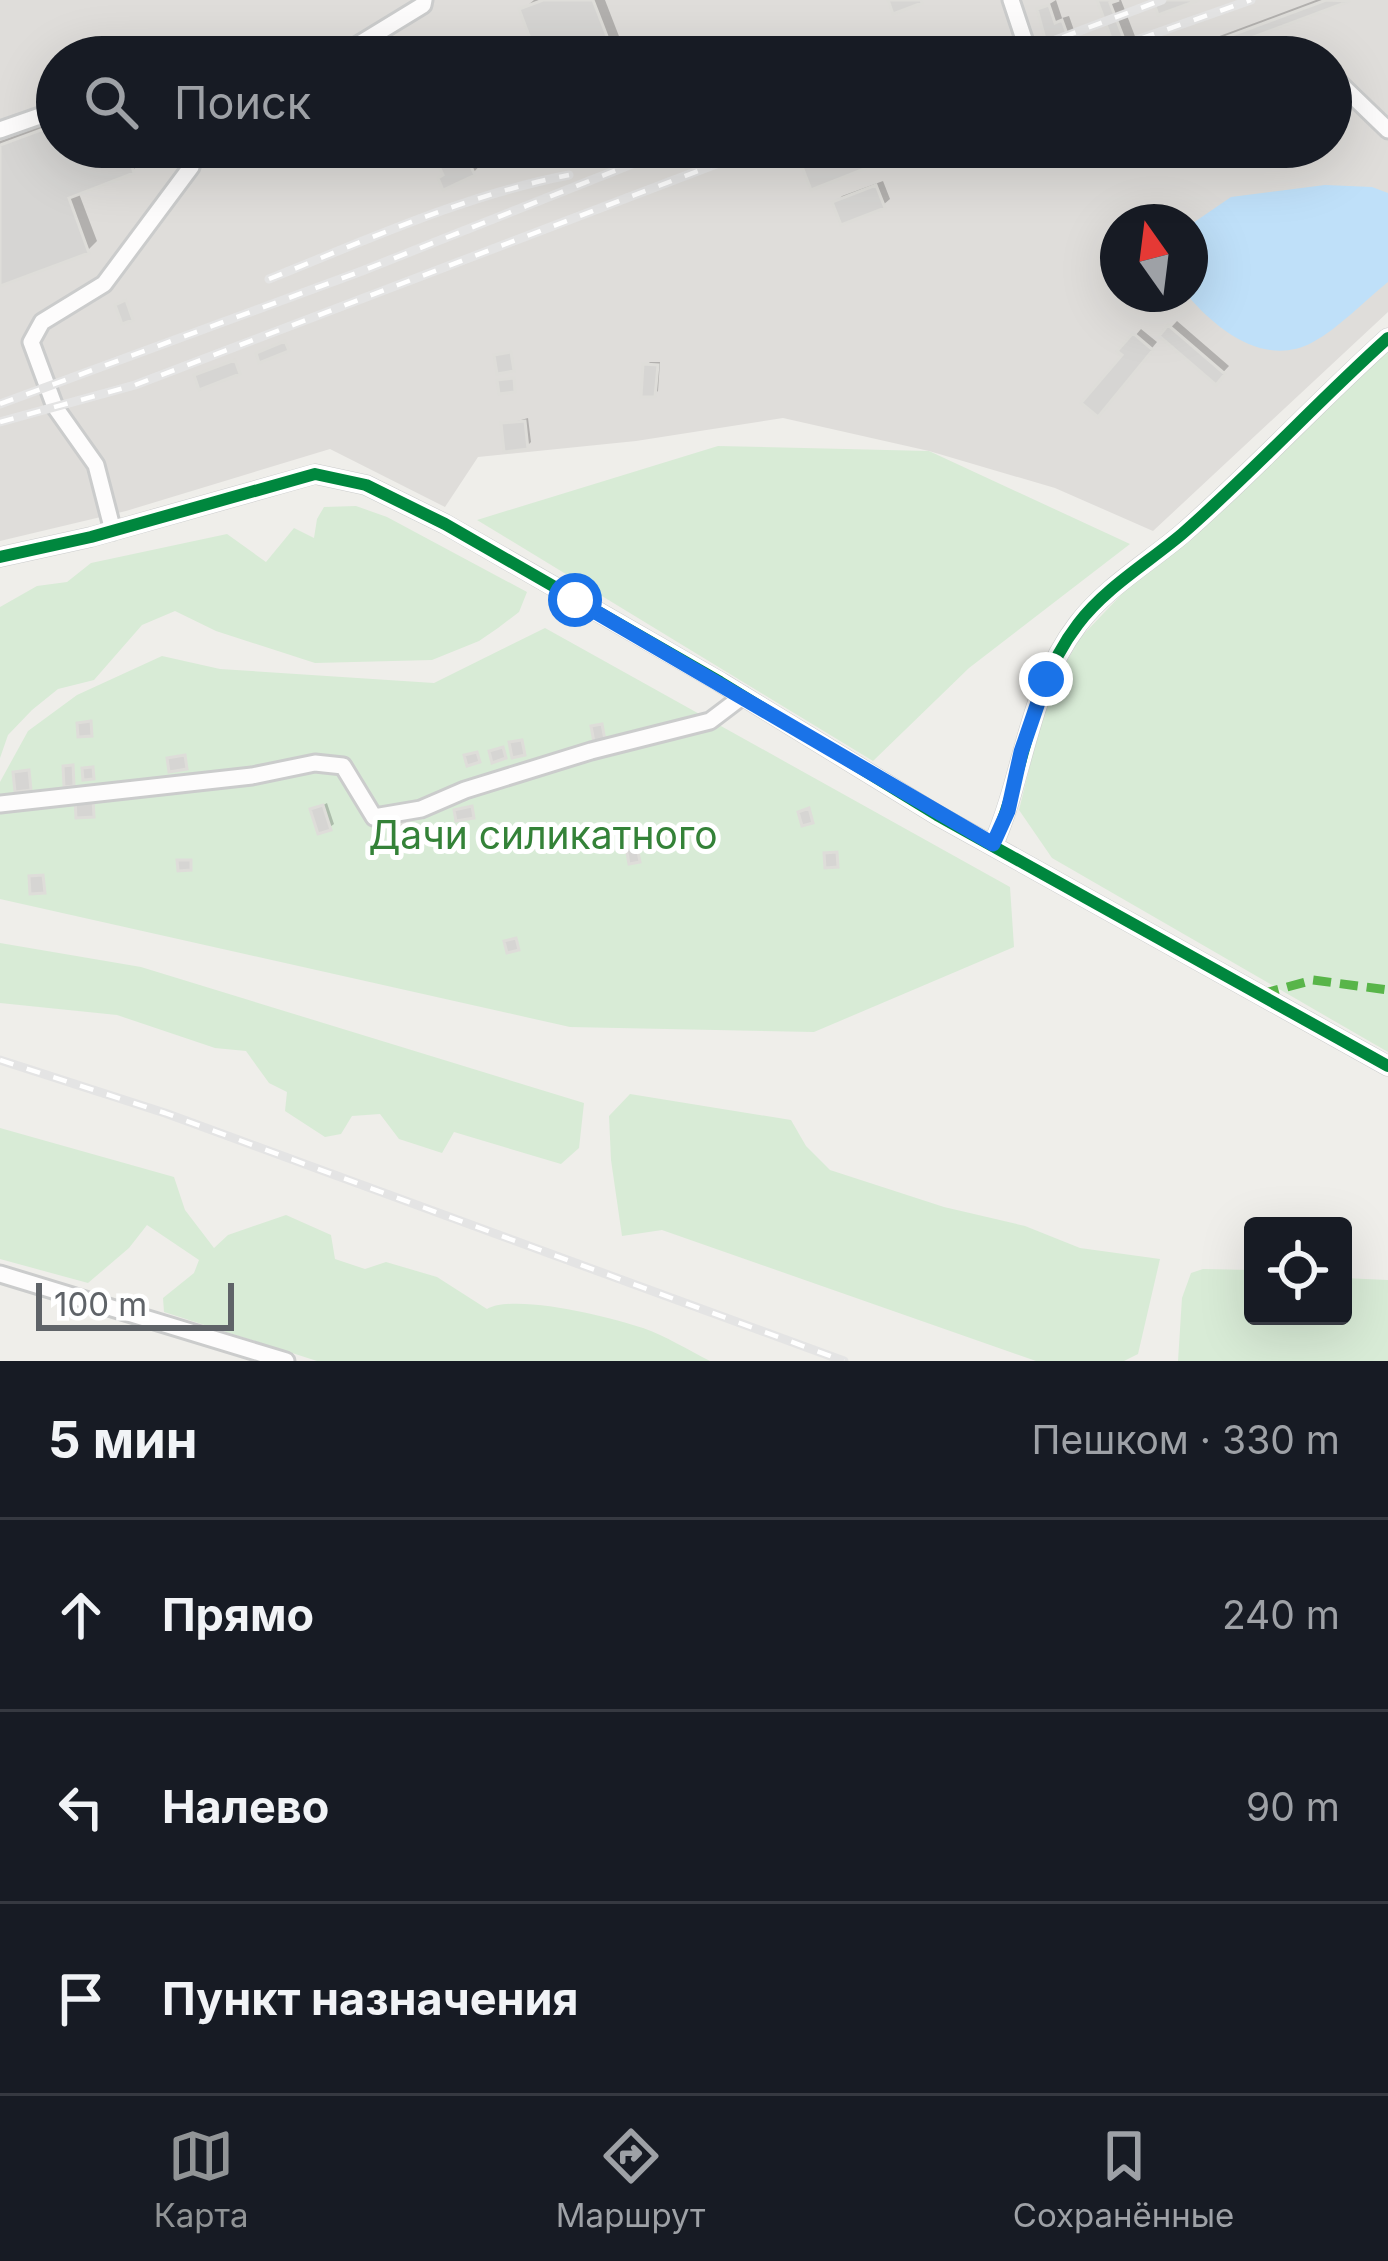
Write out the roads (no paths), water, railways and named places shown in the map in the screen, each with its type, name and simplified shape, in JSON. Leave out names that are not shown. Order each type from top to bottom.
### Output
[{"type":"street","points":[[372,36],[424,0]]},
{"type":"street","points":[[1011,0],[1023,36]]},
{"type":"street","points":[[1352,95],[1388,130]]},
{"type":"street","points":[[0,130],[36,117]]},
{"type":"street","points":[[113,531],[96,465],[55,407],[31,342],[42,322],[104,284],[190,168]]},
{"type":"street","points":[[993,844],[1008,811],[1021,752],[1046,679],[1079,622],[1185,531],[1388,338]]},
{"type":"street","points":[[0,557],[113,531],[315,474],[366,485],[446,524],[937,815],[1388,1066]]},
{"type":"street","points":[[0,804],[252,776],[315,763],[343,766],[374,817],[421,809],[464,790],[591,751],[710,721],[742,696]]},
{"type":"street","points":[[0,1274],[286,1361]]},
{"type":"water","points":[[1325,185],[1372,187],[1388,193],[1388,282],[1313,342],[1278,351],[1244,342],[1204,312],[1208,312],[1208,213],[1231,197]]},
{"type":"railway","points":[[1066,36],[1162,0]]},
{"type":"railway","points":[[1148,36],[1251,0]]},
{"type":"railway","points":[[0,404],[362,271],[622,168]]},
{"type":"railway","points":[[0,422],[135,385],[706,168]]},
{"type":"railway","points":[[269,279],[454,206],[569,175]]},
{"type":"railway","points":[[0,1060],[165,1113],[844,1361]]},
{"type":"park label","name":"Дачи силикатного","points":[[543,834]]}]
